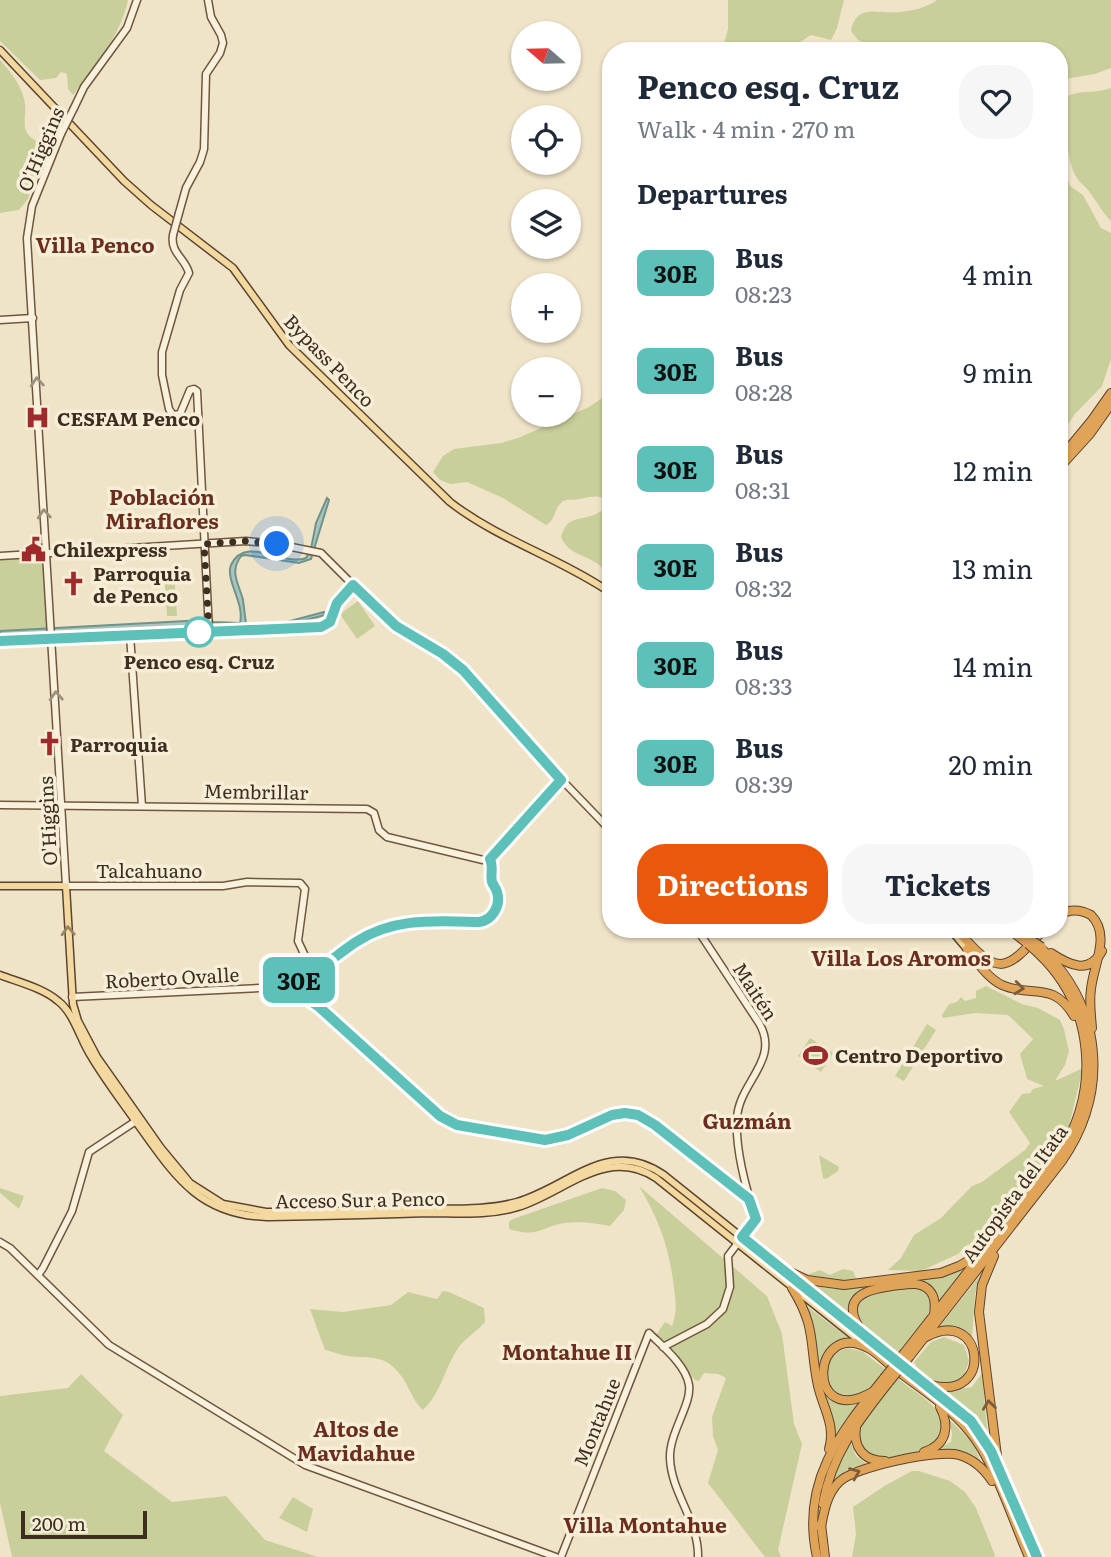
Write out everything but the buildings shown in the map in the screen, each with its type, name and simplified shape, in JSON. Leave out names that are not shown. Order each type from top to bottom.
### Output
[{"type":"highway","points":[[1068,449],[1111,393]]},
{"type":"highway","points":[[1068,458],[1111,404]]},
{"type":"highway","points":[[1068,912],[1072,910],[1090,915],[1101,924],[1107,935],[1106,952],[1094,975],[1091,989],[1094,1062]]},
{"type":"highway","points":[[1040,950],[1076,967],[1089,964],[1099,955],[1103,939],[1100,930],[1093,922],[1075,915],[1068,916]]},
{"type":"highway","points":[[964,938],[986,961],[1003,964],[1021,956],[1036,938]]},
{"type":"highway","name":"Autopista del Itata","points":[[908,1354],[924,1339],[1062,1161],[1076,1138],[1090,1098],[1094,1062],[1091,1036],[1080,1002],[1064,973],[1024,938]]},
{"type":"highway","name":"Autopista del Itata","points":[[1026,938],[1030,942]]},
{"type":"highway","points":[[967,948],[990,967],[1007,970],[1025,959],[1042,938]]},
{"type":"highway","points":[[967,948],[1000,984],[1011,988],[1044,991],[1060,999],[1074,1016],[1085,1042]]},
{"type":"highway","name":"Autopista del Itata","points":[[908,1354],[934,1316],[1054,1162],[1073,1129],[1086,1088],[1085,1042],[1070,994],[1040,950]]},
{"type":"highway","points":[[1001,1472],[989,1405],[979,1300],[987,1269],[1010,1229]]},
{"type":"highway","points":[[776,1265],[814,1282],[849,1285],[941,1273],[966,1263],[988,1246]]},
{"type":"highway","points":[[934,1316],[934,1297],[924,1286],[912,1284],[870,1289],[858,1296],[853,1306],[853,1318],[863,1333],[936,1402],[959,1420],[975,1438],[1029,1557]]},
{"type":"highway","points":[[792,1287],[811,1326],[818,1385],[831,1427],[831,1439],[813,1513],[817,1557]]},
{"type":"highway","points":[[924,1339],[941,1331],[957,1332],[969,1340],[975,1356],[970,1374],[959,1385],[944,1388],[924,1382]]},
{"type":"highway","points":[[887,1380],[857,1399],[839,1398],[826,1388],[822,1374],[826,1357],[837,1347],[852,1344],[870,1349],[924,1382],[975,1426],[988,1445],[1038,1557]]},
{"type":"highway","points":[[825,1557],[821,1527],[822,1504],[839,1452],[856,1424],[908,1354]]},
{"type":"highway","points":[[825,1464],[846,1427],[873,1391]]},
{"type":"highway","points":[[856,1424],[857,1447],[869,1458],[887,1461],[927,1451],[939,1444],[946,1433],[945,1420],[936,1402]]},
{"type":"highway","points":[[821,1527],[829,1496],[837,1484],[848,1475],[863,1469],[938,1454],[958,1455],[972,1461],[988,1475],[1003,1497]]},
{"type":"main road","name":"Bypass Penco","points":[[0,50],[124,181],[233,268],[284,338],[428,482],[468,515],[602,588]]},
{"type":"main road","name":"Talcahuano","points":[[0,886],[66,886]]},
{"type":"main road","name":"O'Higgins","points":[[66,886],[72,998]]},
{"type":"main road","points":[[958,938],[967,948]]},
{"type":"main road","points":[[0,975],[55,998],[72,998]]},
{"type":"main road","name":"Acceso Sur a Penco","points":[[55,998],[66,1010],[96,1063],[171,1170],[188,1188],[216,1206],[242,1215],[267,1217],[496,1211],[528,1203],[598,1169],[621,1166],[636,1168],[656,1178],[739,1240]]},
{"type":"main road","name":"Acceso Sur a Penco","points":[[72,998],[76,1016],[90,1046],[161,1148],[190,1183],[223,1204],[266,1212],[490,1207],[529,1198],[600,1164],[630,1160],[647,1165],[664,1175],[739,1240]]},
{"type":"main road","points":[[739,1240],[776,1265],[863,1333]]},
{"type":"main road","points":[[739,1240],[792,1287],[870,1349]]},
{"type":"street","name":"O'Higgins","points":[[66,886],[33,318],[27,258],[28,224],[32,206],[61,134],[84,87],[124,33],[137,0]]},
{"type":"street","points":[[208,0],[211,17],[223,43],[220,53],[206,74],[204,149],[186,188],[173,235],[173,248],[189,273],[181,286],[162,352],[162,375],[170,412],[174,415],[179,415],[190,390],[194,389],[197,393],[209,626]]},
{"type":"street","points":[[0,320],[33,318]]},
{"type":"street","points":[[0,556],[259,542],[319,553],[396,626],[443,654],[463,670],[602,822]]},
{"type":"street","points":[[0,641],[52,634],[130,635],[209,626],[323,626],[330,622],[337,603],[353,585]]},
{"type":"street","points":[[130,635],[142,806]]},
{"type":"street","points":[[490,859],[561,780]]},
{"type":"street","name":"Membrillar","points":[[0,804],[367,809],[374,813],[379,830],[387,837],[483,860],[490,859]]},
{"type":"street","name":"Roberto Ovalle","points":[[72,998],[274,988],[313,973],[364,937],[389,927],[415,921],[486,921],[495,910],[498,896],[492,883],[493,865],[490,859]]},
{"type":"street","name":"Talcahuano","points":[[66,886],[223,886],[247,882],[298,882],[304,886],[305,892],[298,941],[313,973]]},
{"type":"street","name":"Maitén","points":[[703,938],[765,1035],[766,1051],[737,1114],[749,1199]]},
{"type":"street","points":[[296,981],[296,993]]},
{"type":"street","points":[[274,988],[296,993],[318,1006],[446,1120],[457,1125],[545,1140],[560,1137],[616,1114],[643,1117],[749,1199],[756,1219],[739,1240]]},
{"type":"street","points":[[38,1275],[72,1211],[89,1152],[136,1121]]},
{"type":"street","name":"Montahue","points":[[558,1557],[649,1333],[663,1347],[702,1327],[723,1309],[730,1287],[728,1256],[739,1240]]},
{"type":"street","points":[[0,1242],[8,1246],[99,1337],[121,1353],[310,1467],[558,1557]]},
{"type":"street","points":[[663,1347],[682,1370],[689,1385],[689,1394],[672,1439],[670,1461],[673,1477],[694,1531],[698,1557]]},
{"type":"green space","points":[[0,0],[128,0],[113,38],[73,95],[68,89],[67,74],[61,72],[56,78],[40,80],[0,41]]},
{"type":"green space","points":[[728,0],[844,0],[831,40],[811,35],[800,42],[724,42],[728,29]]},
{"type":"green space","points":[[937,0],[1111,0],[1111,68],[1068,78],[1068,42],[862,42],[851,31],[858,16],[864,13],[909,11]]},
{"type":"green space","points":[[0,60],[19,86],[25,104],[26,130],[28,135],[39,142],[43,153],[28,199],[19,210],[0,213]]},
{"type":"green space","points":[[1111,88],[1111,221],[1078,180],[1068,151],[1068,96]]},
{"type":"green space","points":[[1068,180],[1070,186],[1083,195],[1101,228],[1111,233],[1111,359],[1102,386],[1068,424]]},
{"type":"green space","points":[[602,398],[602,498],[594,496],[565,500],[546,525],[503,498],[467,482],[450,484],[440,480],[433,472],[443,456],[454,449],[501,443],[543,427],[581,427],[581,410]]},
{"type":"green space","points":[[602,510],[602,568],[577,554],[561,537],[571,522]]},
{"type":"green space","points":[[44,557],[49,629],[0,631],[0,558]]},
{"type":"green space","points":[[174,570],[177,616],[167,616],[164,571]]},
{"type":"green space","points":[[358,601],[375,626],[357,639],[340,614]]},
{"type":"green space","points":[[986,986],[1060,1020],[1069,1051],[1065,1065],[1055,1081],[1083,1068],[1067,1134],[1054,1155],[988,1239],[967,1245],[958,1254],[921,1271],[888,1270],[901,1258],[914,1235],[941,1218],[972,1186],[982,1182],[1025,1150],[1030,1143],[1009,1112],[1022,1094],[1044,1086],[1027,1079],[1020,1054],[1033,1039],[1008,1015],[975,1013],[943,1018],[942,1015],[949,1004],[957,1002],[961,997],[965,1001],[976,998],[976,991]]},
{"type":"green space","points":[[927,1024],[936,1030],[904,1081],[895,1076]]},
{"type":"green space","name":"Centro Deportivo","points":[[810,1038],[833,1053],[821,1072],[798,1056]]},
{"type":"green space","points":[[819,1155],[839,1167],[838,1171],[826,1179],[823,1178]]},
{"type":"green space","points":[[639,1186],[767,1296],[782,1334],[794,1424],[802,1444],[778,1550],[781,1557],[765,1557],[708,1483],[718,1450],[713,1436],[712,1417],[726,1378],[718,1374],[704,1373],[699,1381],[695,1380],[656,1335],[665,1322],[672,1326],[675,1294],[663,1235]]},
{"type":"green space","points":[[0,1188],[24,1196],[19,1209],[0,1193]]},
{"type":"green space","points":[[602,1188],[615,1191],[626,1200],[624,1210],[610,1226],[576,1222],[527,1233],[509,1229],[509,1222],[513,1219]]},
{"type":"green space","points":[[967,1265],[939,1303],[915,1280],[930,1278]]},
{"type":"green space","points":[[843,1269],[853,1271],[856,1278],[827,1281],[800,1272],[809,1274],[820,1270],[830,1275]]},
{"type":"green space","points":[[982,1273],[975,1294],[972,1338],[956,1327],[937,1330]]},
{"type":"green space","points":[[805,1284],[834,1289],[872,1286],[860,1290],[853,1297],[852,1321]]},
{"type":"green space","points":[[911,1287],[927,1292],[930,1308],[922,1325],[897,1355],[861,1325],[854,1310],[864,1294]]},
{"type":"green space","points":[[443,1291],[484,1308],[485,1322],[460,1346],[434,1397],[423,1410],[402,1377],[390,1364],[377,1359],[347,1356],[325,1350],[310,1309],[343,1312],[391,1305],[408,1292],[437,1299]]},
{"type":"green space","points":[[808,1307],[852,1341],[831,1349],[818,1368],[814,1325]]},
{"type":"green space","points":[[944,1337],[964,1345],[969,1361],[963,1379],[941,1384],[923,1376],[914,1362],[931,1342]]},
{"type":"green space","points":[[849,1348],[863,1352],[885,1369],[871,1389],[855,1397],[843,1396],[834,1390],[825,1372],[835,1353]]},
{"type":"green space","points":[[982,1373],[988,1438],[979,1423],[945,1391],[972,1387]]},
{"type":"green space","points":[[81,1374],[123,1415],[104,1451],[172,1502],[226,1496],[265,1540],[318,1557],[12,1557],[0,1503],[0,1396],[68,1388]]},
{"type":"green space","points":[[897,1378],[925,1399],[939,1414],[943,1426],[940,1436],[919,1451],[906,1455],[892,1458],[872,1456],[859,1445],[859,1431]]},
{"type":"green space","points":[[820,1383],[835,1400],[859,1403],[835,1437]]},
{"type":"green space","points":[[949,1419],[974,1444],[981,1463],[966,1453],[939,1448],[951,1442]]},
{"type":"green space","points":[[850,1441],[856,1456],[867,1464],[848,1469],[832,1483],[838,1464]]},
{"type":"green space","points":[[912,1471],[950,1481],[965,1492],[976,1508],[994,1557],[852,1557],[856,1534],[853,1507]]},
{"type":"green space","points":[[293,1497],[313,1509],[307,1532],[279,1518]]},
{"type":"water","points":[[327,498],[329,500],[311,559],[299,563],[245,555],[237,562],[235,573],[243,600],[246,624],[283,623],[324,612],[325,615],[283,626],[206,625],[0,637],[0,631],[205,620],[240,623],[240,608],[230,571],[237,556],[255,552],[287,559],[306,558],[311,549],[316,523]]},
{"type":"bus line","name":"30E","points":[[0,641],[321,627],[330,622],[335,606],[353,585],[390,622],[458,665],[477,683],[561,780],[490,859],[493,865],[492,883],[498,899],[492,916],[484,922],[415,921],[382,929],[364,937],[296,981],[296,993],[318,1006],[440,1116],[454,1124],[538,1140],[568,1135],[616,1114],[634,1114],[655,1125],[749,1199],[756,1219],[742,1237],[971,1421],[991,1451],[1037,1557]]},
{"type":"place","name":"CESFAM Penco","points":[[37,418]]},
{"type":"place","name":"Chilexpress","points":[[33,549]]},
{"type":"place","name":"Parroquia de Penco","points":[[73,584]]},
{"type":"place","name":"Penco esq. Cruz","points":[[199,632]]},
{"type":"place","name":"Parroquia","points":[[50,744]]},
{"type":"place","name":"Centro Deportivo","points":[[815,1055]]},
{"type":"district","name":"Villa Penco","points":[[95,243]]},
{"type":"district","name":"Población Miraflores","points":[[162,507]]},
{"type":"district","name":"Villa Los Aromos","points":[[901,956]]},
{"type":"district","name":"Guzmán","points":[[747,1119]]},
{"type":"district","name":"Montahue II","points":[[567,1350]]},
{"type":"district","name":"Altos de Mavidahue","points":[[356,1439]]},
{"type":"district","name":"Villa Montahue","points":[[645,1523]]},
{"type":"route","points":[[199,632],[209,631],[204,544],[246,541],[277,544]]}]
